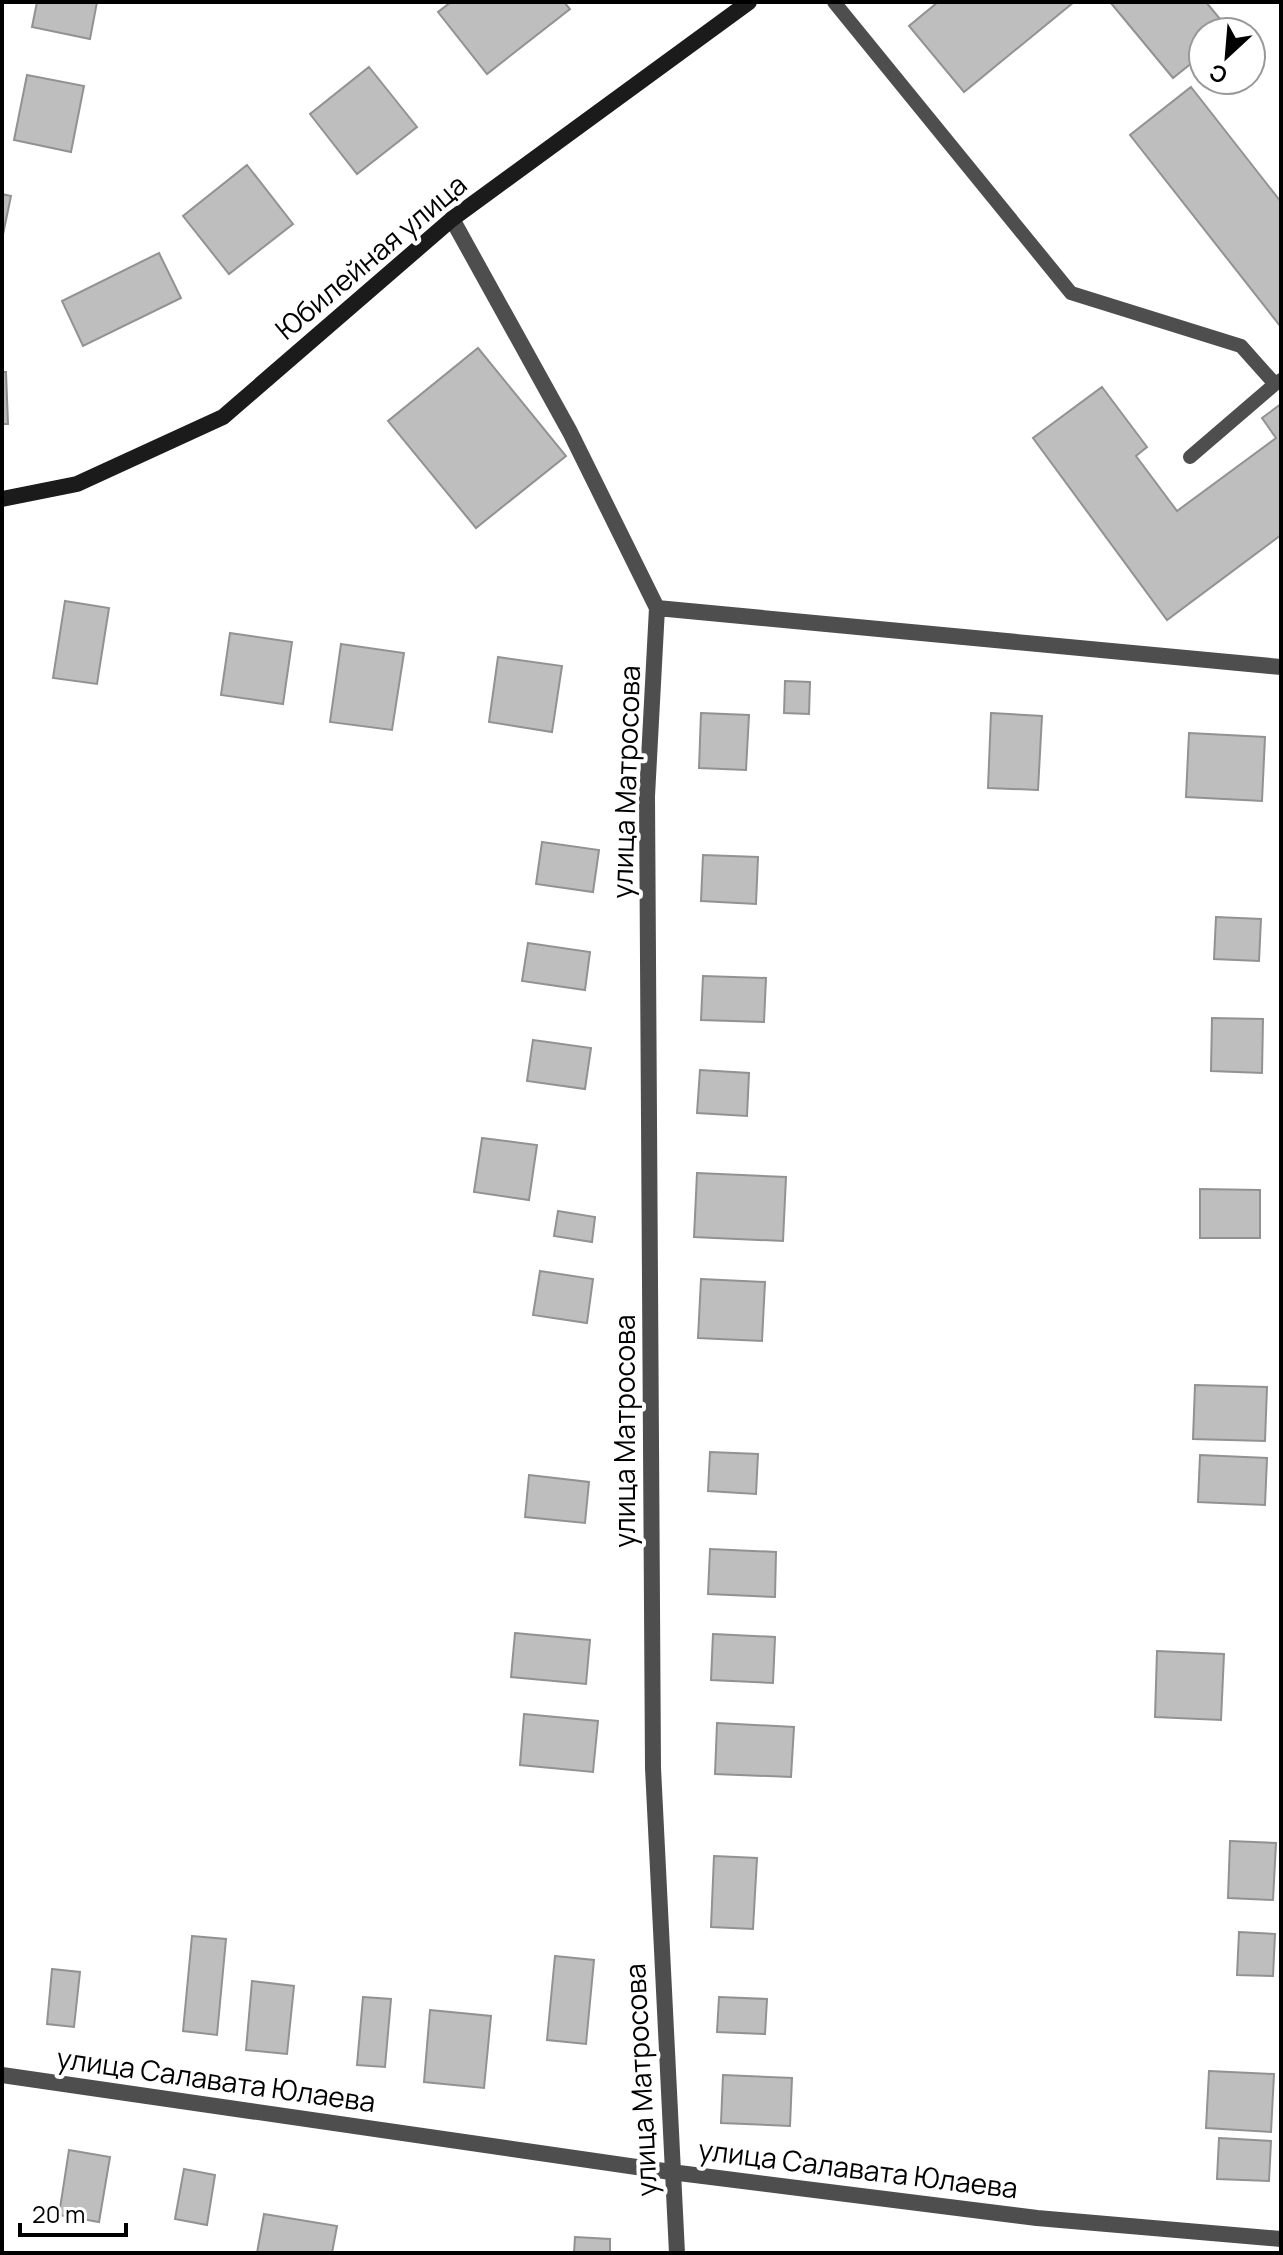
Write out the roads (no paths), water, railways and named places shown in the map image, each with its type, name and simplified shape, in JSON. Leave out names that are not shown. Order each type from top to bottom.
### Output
[{"type":"street","name":"Юбилейная улица","points":[[2,499],[77,484],[223,417],[452,219],[749,2]]},
{"type":"street","name":"улица Матросова","points":[[452,219],[570,432],[657,608],[647,796],[653,1768],[677,2253]]},
{"type":"street","points":[[657,608],[1281,667]]},
{"type":"street","name":"улица Салавата Юлаева","points":[[2,2075],[671,2172],[1037,2218],[1281,2239]]},
{"type":"lane","points":[[834,2],[1071,293],[1241,346],[1278,382],[1190,457]]}]
